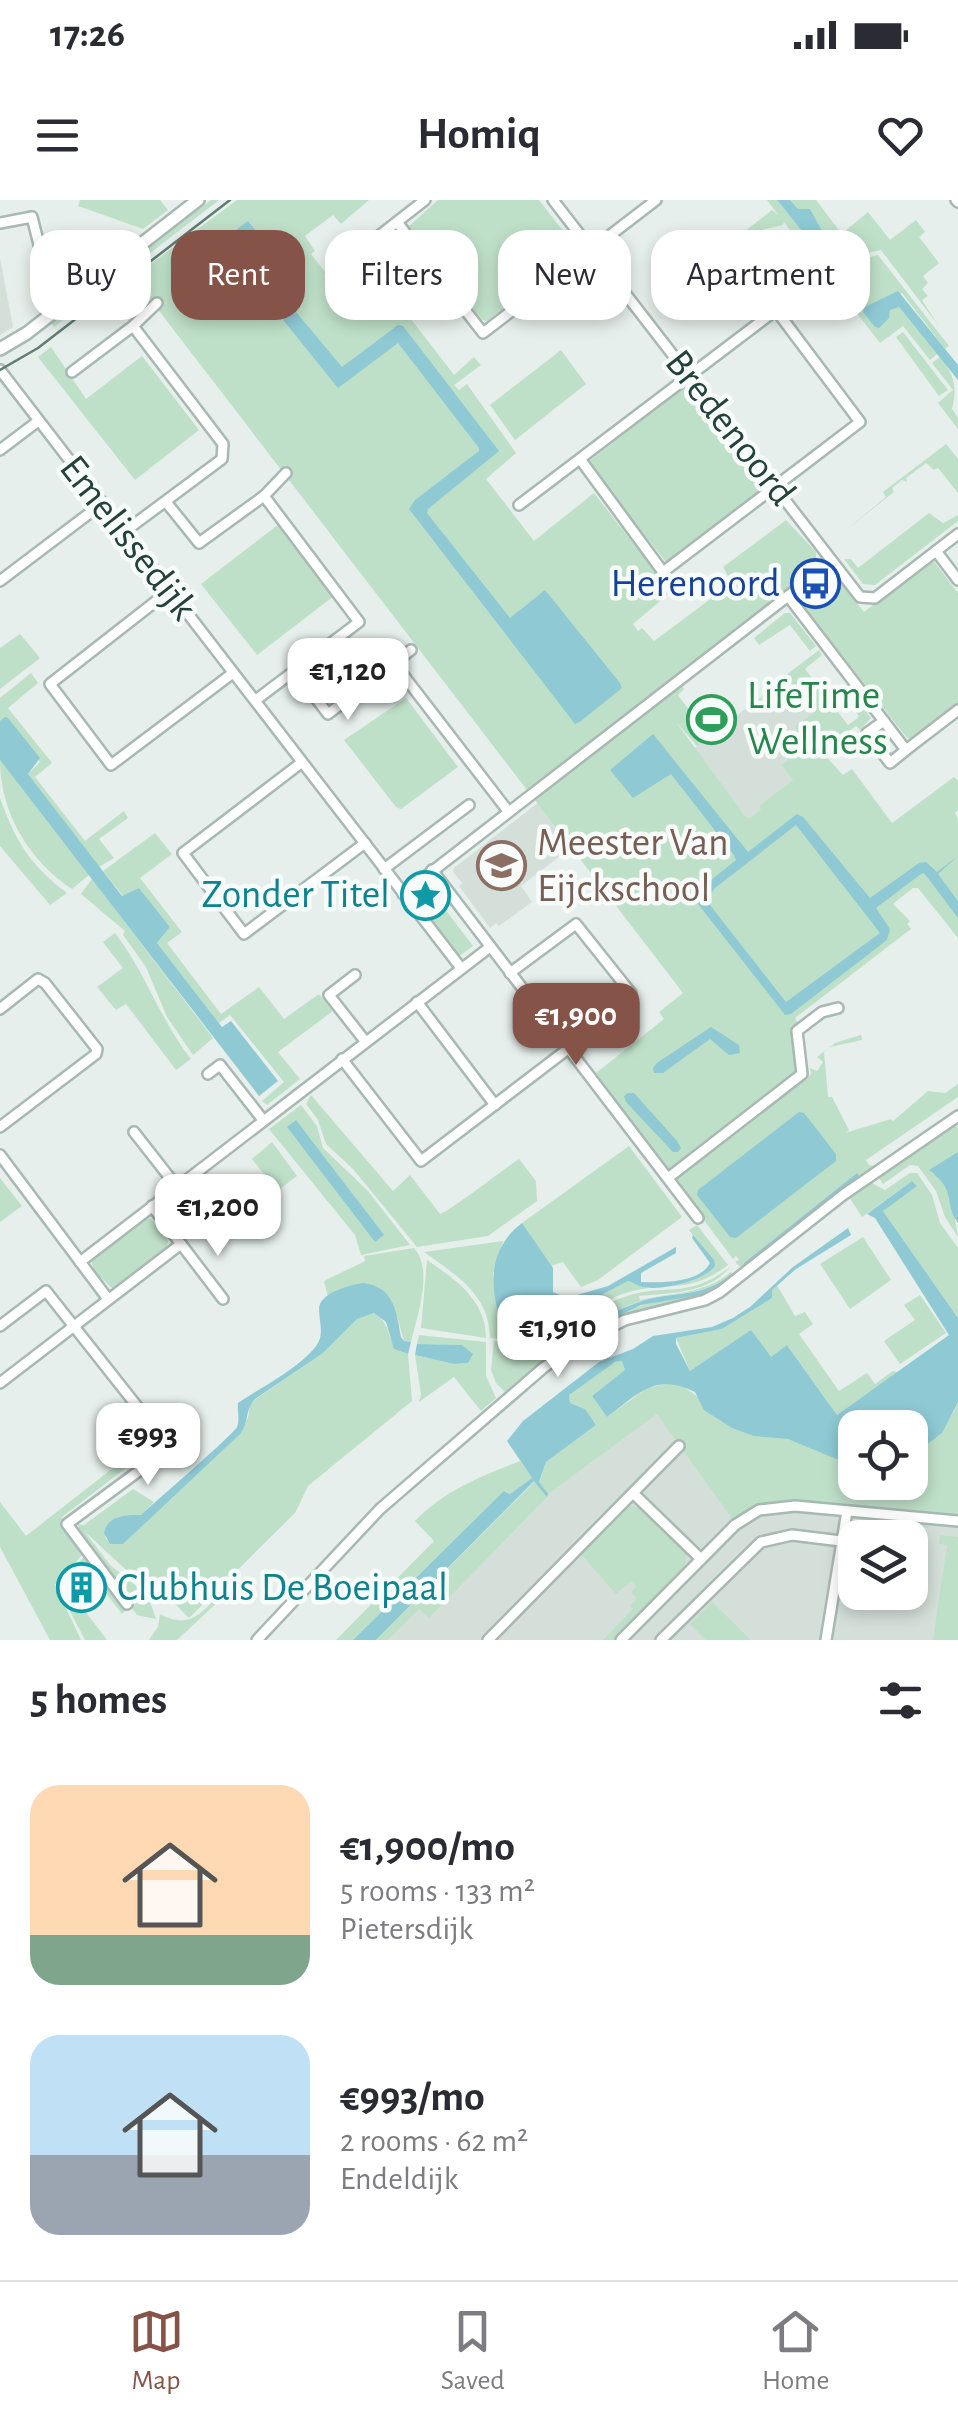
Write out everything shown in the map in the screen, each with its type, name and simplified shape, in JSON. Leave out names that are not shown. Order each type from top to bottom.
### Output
[{"type":"street","points":[[151,237],[198,200]]},
{"type":"street","points":[[387,230],[426,200]]},
{"type":"street","name":"Bredenoord","points":[[553,200],[576,230]]},
{"type":"street","points":[[619,230],[656,200]]},
{"type":"street","points":[[0,223],[32,217],[35,230]]},
{"type":"street","points":[[397,222],[483,334],[502,320]]},
{"type":"street","name":"Bredenoord","points":[[631,302],[860,597],[875,598],[958,534]]},
{"type":"street","points":[[72,372],[157,303]]},
{"type":"street","points":[[518,505],[776,310],[860,422],[664,572],[580,459]]},
{"type":"street","points":[[0,349],[42,320]]},
{"type":"street","points":[[124,532],[222,458],[223,444],[133,326]]},
{"type":"street","name":"Emelissedijk","points":[[0,370],[462,968]]},
{"type":"street","points":[[0,450],[37,422]]},
{"type":"street","points":[[166,502],[199,544],[264,496],[286,473]]},
{"type":"street","points":[[256,700],[360,622],[264,496]]},
{"type":"street","points":[[0,581],[103,503]]},
{"type":"street","points":[[936,551],[958,580]]},
{"type":"street","points":[[403,894],[832,562]]},
{"type":"street","points":[[169,591],[50,684],[110,765],[233,673]]},
{"type":"street","points":[[788,596],[906,750]]},
{"type":"street","points":[[295,671],[328,714],[411,650]]},
{"type":"street","points":[[394,663],[508,811]]},
{"type":"street","points":[[884,721],[868,733],[890,762],[958,710]]},
{"type":"street","points":[[301,762],[183,853],[244,934],[365,843]]},
{"type":"street","points":[[384,869],[469,805]]},
{"type":"street","points":[[432,870],[698,1218]]},
{"type":"street","points":[[342,1059],[421,1161],[632,1000],[631,993],[576,924],[510,973]]},
{"type":"street","points":[[80,1262],[490,947]]},
{"type":"street","points":[[354,975],[329,995],[365,1042]]},
{"type":"street","points":[[0,1009],[38,979],[46,983],[97,1049],[96,1054],[0,1128]]},
{"type":"street","points":[[417,1002],[496,1105]]},
{"type":"street","points":[[668,1178],[802,1074],[797,1031],[822,1012],[838,1008]]},
{"type":"street","points":[[208,1074],[220,1065],[263,1120]]},
{"type":"street","points":[[257,1640],[380,1509],[571,1347],[625,1320],[705,1300],[720,1292],[818,1213],[958,1116]]},
{"type":"street","points":[[134,1132],[177,1187]]},
{"type":"street","points":[[0,1156],[108,1299]]},
{"type":"street","points":[[152,1206],[223,1298]]},
{"type":"street","points":[[0,1383],[181,1244]]},
{"type":"street","points":[[0,1326],[46,1291],[170,1448],[67,1524],[127,1604]]},
{"type":"street","points":[[488,1640],[678,1446]]},
{"type":"street","points":[[634,1494],[701,1558]]},
{"type":"street","points":[[622,1640],[742,1518],[759,1510],[782,1505],[958,1521]]},
{"type":"street","points":[[845,1520],[847,1511]]},
{"type":"street","points":[[661,1640],[761,1542],[780,1536],[838,1541]]},
{"type":"street","points":[[826,1640],[838,1561]]},
{"type":"shaded area","points":[[0,258],[13,327],[0,335]]},
{"type":"shaded area","points":[[786,678],[831,735],[817,746],[828,762],[750,822],[693,749]]},
{"type":"shaded area","name":"Meester Van Eijckschool","points":[[539,802],[573,846],[521,886],[532,902],[499,926],[496,923],[490,928],[459,886],[462,883],[454,868]]},
{"type":"shaded area","points":[[958,1402],[958,1640],[388,1640],[419,1608],[428,1617],[550,1493],[658,1413],[788,1439],[838,1458],[838,1500],[928,1500],[928,1444],[952,1417]]},
{"type":"green space","points":[[80,200],[160,200],[168,210],[143,229],[78,206]]},
{"type":"green space","points":[[211,200],[219,200],[180,230],[172,230]]},
{"type":"green space","points":[[237,200],[369,200],[341,224],[333,215],[305,236],[305,230],[196,230]]},
{"type":"green space","points":[[438,200],[539,200],[562,230],[498,230],[498,312],[487,321],[478,315],[478,230],[412,230],[409,226]]},
{"type":"green space","points":[[767,200],[777,200],[801,230],[790,230],[784,222],[761,230],[746,230],[772,210],[778,215]]},
{"type":"green space","points":[[790,200],[816,200],[839,230],[809,230],[808,209],[798,209]]},
{"type":"green space","points":[[868,212],[890,240],[916,220],[925,232],[919,237],[939,263],[923,276],[928,283],[922,289],[928,296],[922,300],[938,325],[881,250],[870,252],[870,230],[846,230]]},
{"type":"green space","points":[[171,231],[171,237],[151,252],[151,246]]},
{"type":"green space","points":[[305,236],[315,251],[311,254],[325,272],[325,320],[412,320],[454,375],[474,357],[481,365],[454,385],[459,390],[467,384],[516,453],[486,479],[534,541],[594,493],[671,592],[633,624],[654,641],[732,583],[723,567],[786,520],[816,552],[816,566],[674,676],[684,689],[678,695],[709,737],[697,746],[676,722],[750,818],[761,809],[759,806],[793,780],[782,765],[789,760],[783,751],[801,737],[795,727],[813,713],[785,676],[819,650],[822,655],[805,669],[848,725],[859,717],[854,709],[860,704],[871,718],[860,730],[856,726],[837,740],[832,735],[817,747],[843,775],[852,769],[892,823],[954,777],[958,781],[958,938],[918,888],[913,888],[893,904],[910,921],[907,924],[911,929],[795,1018],[799,1025],[791,1037],[798,1069],[806,1080],[810,1068],[817,1071],[823,1062],[817,1057],[835,1043],[861,1035],[862,1040],[824,1052],[828,1097],[832,1097],[849,1130],[845,1133],[893,1121],[928,1091],[945,1093],[958,1084],[958,1097],[866,1160],[869,1165],[875,1166],[958,1108],[958,1112],[870,1172],[866,1169],[867,1174],[744,1270],[735,1262],[739,1260],[736,1256],[733,1259],[669,1169],[664,1169],[606,1095],[610,1092],[596,1073],[664,1019],[659,1012],[683,993],[151,300],[151,264],[171,249],[171,320],[305,320]]},
{"type":"green space","points":[[878,255],[949,346],[945,349],[902,293],[870,305],[870,257]]},
{"type":"green space","points":[[898,306],[937,354],[930,360],[903,326],[880,343],[862,320],[870,320],[870,309],[888,318],[890,310]]},
{"type":"green space","points":[[903,332],[948,390],[939,396],[896,337]]},
{"type":"green space","points":[[51,347],[86,399],[142,356],[199,430],[135,480],[38,357]]},
{"type":"green space","points":[[561,350],[586,384],[515,440],[490,405]]},
{"type":"green space","points":[[940,357],[954,382],[952,409],[958,418],[958,429],[938,403],[953,390],[932,363]]},
{"type":"green space","points":[[686,386],[765,488],[666,562],[587,463]]},
{"type":"green space","points":[[946,444],[958,459],[958,493],[938,468],[934,470],[926,463],[906,478],[907,482],[902,480],[892,488],[894,492],[847,529],[886,497],[883,492]]},
{"type":"green space","points":[[929,513],[943,523],[958,515],[958,521],[875,585],[863,584],[844,559],[851,559],[858,568]]},
{"type":"green space","points":[[279,524],[334,596],[257,655],[201,584]]},
{"type":"green space","points":[[932,559],[958,593],[958,704],[914,739],[907,738],[797,598],[826,577],[837,578],[864,612]]},
{"type":"green space","points":[[790,613],[816,646],[810,651],[790,625],[759,645],[754,638]]},
{"type":"green space","points":[[20,634],[40,658],[0,689],[0,648]]},
{"type":"green space","points":[[31,673],[38,683],[8,708],[52,763],[35,777],[85,841],[124,811],[128,818],[99,839],[114,858],[99,867],[28,774],[40,762],[0,721],[0,698]]},
{"type":"green space","points":[[406,698],[458,767],[401,809],[344,740]]},
{"type":"green space","points":[[0,760],[89,875],[72,889],[42,864],[19,833],[5,798]]},
{"type":"green space","points":[[0,798],[25,851],[67,893],[50,905],[0,846]]},
{"type":"green space","points":[[155,833],[172,854],[140,878],[182,932],[167,943],[221,1014],[259,987],[284,1019],[319,994],[333,1011],[278,1052],[300,1079],[267,1105],[262,1101],[284,1082],[230,1015],[219,1023],[157,943],[170,927],[139,888],[123,896],[103,871]]},
{"type":"green space","points":[[92,879],[213,1038],[193,1055],[167,1017],[146,967],[123,935],[125,931],[81,894]]},
{"type":"green space","points":[[425,883],[473,946],[458,957],[420,907],[417,894]]},
{"type":"green space","points":[[115,933],[191,1059],[176,1070],[126,1004],[116,1010],[97,987],[123,968],[103,942]]},
{"type":"green space","points":[[311,1095],[393,1191],[410,1175],[440,1214],[519,1159],[536,1181],[537,1201],[488,1236],[417,1247],[353,1169],[326,1144],[318,1120],[306,1104]]},
{"type":"green space","points":[[301,1105],[317,1126],[323,1148],[368,1191],[410,1245],[361,1255],[355,1235],[269,1129]],"holes":[[[295,1120],[383,1235],[376,1241],[288,1127]]]},
{"type":"green space","points":[[955,1123],[958,1152],[931,1173],[938,1176],[951,1195],[958,1237],[945,1217],[936,1191],[918,1166],[910,1165],[883,1184],[877,1175]]},
{"type":"green space","points":[[272,1142],[297,1176],[277,1191],[252,1159]]},
{"type":"green space","points":[[629,1146],[682,1217],[598,1280],[581,1287],[563,1262],[551,1266],[522,1223]]},
{"type":"green space","points":[[910,1173],[917,1173],[932,1195],[940,1223],[958,1248],[958,1318],[883,1211],[912,1181],[862,1217],[849,1197],[870,1182],[885,1190]]},
{"type":"green space","points":[[0,1178],[22,1206],[0,1222]]},
{"type":"green space","points":[[145,1219],[151,1219],[168,1241],[167,1247],[113,1289],[95,1272],[91,1261]]},
{"type":"green space","points":[[697,1225],[728,1265],[701,1281],[665,1287],[692,1280],[715,1266],[689,1230]]},
{"type":"green space","points":[[863,1237],[891,1280],[850,1309],[820,1264]]},
{"type":"green space","points":[[503,1241],[493,1274],[498,1312],[541,1324],[628,1281],[651,1288],[614,1297],[536,1338],[490,1338],[484,1309],[477,1298],[459,1278],[424,1252]]},
{"type":"green space","points":[[414,1248],[423,1268],[423,1281],[411,1342],[404,1341],[397,1316],[335,1292],[328,1297],[324,1281],[365,1261],[364,1256]]},
{"type":"green space","points":[[427,1260],[458,1283],[475,1302],[486,1338],[421,1328]]},
{"type":"green space","points":[[730,1267],[701,1287],[639,1296],[640,1300],[699,1289],[731,1272],[737,1277],[708,1295],[633,1314],[568,1346],[540,1364],[507,1394],[496,1383],[491,1370],[494,1341],[539,1341],[624,1297],[688,1287]],"holes":[[[730,1275],[700,1294],[631,1309],[552,1349],[583,1327],[618,1310],[653,1298],[708,1288]]]},
{"type":"green space","points":[[777,1285],[795,1316],[805,1312],[813,1324],[799,1334],[839,1391],[867,1373],[875,1384],[893,1371],[898,1372],[844,1410],[838,1410],[837,1415],[788,1346],[771,1357],[690,1371],[676,1338],[722,1329],[772,1298],[771,1290]]},
{"type":"green space","points":[[920,1295],[946,1333],[900,1364],[884,1341],[915,1320],[904,1305]]},
{"type":"green space","points":[[374,1313],[385,1323],[396,1347],[408,1354],[412,1401],[308,1486],[295,1513],[189,1618],[165,1594],[149,1591],[85,1532],[110,1565],[145,1593],[126,1599],[73,1531],[79,1527],[77,1524],[84,1525],[133,1489],[154,1502],[141,1515],[117,1517],[105,1537],[111,1544],[123,1544],[248,1418],[250,1404],[323,1353],[357,1319]]},
{"type":"green space","points":[[419,1335],[486,1342],[486,1376],[496,1398],[481,1411],[454,1377],[419,1402],[415,1355],[454,1364],[468,1363],[462,1345],[417,1344]]},
{"type":"green space","points":[[622,1360],[626,1370],[592,1396],[607,1417],[647,1388],[681,1385],[754,1436],[788,1439],[838,1458],[838,1500],[928,1500],[928,1443],[958,1402],[958,1516],[772,1502],[757,1504],[733,1520],[657,1414],[550,1493],[429,1618],[419,1609],[388,1640],[376,1640],[535,1481],[547,1496],[539,1483],[546,1462],[596,1425],[585,1409],[570,1403],[569,1395],[602,1368]]},
{"type":"green space","points":[[150,1439],[152,1448],[62,1517],[62,1526],[82,1555],[55,1585],[81,1640],[50,1640],[0,1547],[0,1502],[26,1536]]},
{"type":"green space","points":[[520,1461],[532,1478],[510,1494],[505,1491],[353,1640],[336,1640],[434,1541],[415,1521],[426,1510],[477,1479]]},
{"type":"green space","points":[[630,1506],[638,1507],[687,1553],[685,1566],[613,1640],[603,1640],[633,1609],[630,1606],[637,1598],[631,1593],[636,1586],[631,1581],[616,1594],[580,1553]]},
{"type":"green space","points":[[940,1535],[958,1537],[958,1640],[933,1640],[947,1545],[939,1544]]},
{"type":"green space","points":[[86,1555],[128,1608],[122,1614],[88,1570],[66,1586],[107,1640],[85,1640],[59,1590],[59,1583]]},
{"type":"green space","points":[[230,1583],[234,1587],[177,1640],[149,1640],[158,1627],[160,1614],[172,1619],[191,1619]]},
{"type":"green space","points":[[148,1596],[156,1619],[137,1615],[128,1602]]},
{"type":"green space","points":[[712,1602],[751,1640],[706,1640],[690,1624]]},
{"type":"water","points":[[777,200],[790,200],[798,209],[810,209],[821,230],[801,230]]},
{"type":"water","points":[[248,221],[255,230],[236,230]]},
{"type":"water","points":[[898,291],[958,365],[958,380],[899,307],[890,310],[889,318],[879,328],[869,320],[870,305]]},
{"type":"water","points":[[283,320],[303,320],[342,367],[398,325],[403,326],[499,451],[427,513],[510,618],[545,590],[622,688],[575,724],[409,509],[479,448],[398,343],[338,388]]},
{"type":"water","points":[[5,717],[40,758],[28,774],[122,896],[139,888],[170,927],[157,943],[222,1027],[231,1021],[278,1081],[259,1096],[0,760],[0,721]]},
{"type":"water","points":[[653,734],[748,852],[797,814],[870,898],[919,863],[926,862],[937,872],[958,856],[938,874],[958,901],[958,918],[921,874],[876,908],[890,929],[887,940],[785,1015],[695,900],[700,889],[736,860],[734,855],[671,774],[633,798],[610,770]],"holes":[[[796,825],[880,933],[786,1002],[706,900],[715,888]]]},
{"type":"water","points":[[711,1027],[739,1045],[740,1053],[729,1055],[710,1039],[663,1073],[654,1073],[657,1063]]},
{"type":"water","points":[[634,1093],[677,1141],[681,1148],[678,1152],[673,1152],[626,1102],[624,1096]]},
{"type":"water","points":[[799,1112],[804,1113],[836,1154],[836,1161],[736,1238],[730,1237],[697,1195],[698,1190]]},
{"type":"water","points":[[296,1120],[384,1235],[375,1242],[287,1127]]},
{"type":"water","points":[[958,1152],[958,1223],[944,1185],[929,1170]]},
{"type":"water","points":[[857,1173],[859,1176],[746,1266],[744,1263]]},
{"type":"water","points":[[912,1181],[917,1186],[883,1211],[958,1318],[958,1402],[942,1433],[928,1444],[928,1410],[844,1410],[949,1335],[875,1218],[867,1214]]},
{"type":"water","points":[[522,1223],[553,1268],[553,1292],[567,1298],[608,1286],[676,1247],[676,1253],[641,1273],[641,1282],[698,1275],[710,1263],[693,1235],[715,1266],[702,1276],[671,1286],[651,1288],[628,1281],[555,1320],[519,1325],[498,1312],[494,1275],[504,1242]]},
{"type":"water","points":[[848,1228],[851,1235],[796,1269],[772,1290],[772,1298],[722,1329],[676,1338],[690,1371],[751,1330],[771,1357],[787,1345],[837,1415],[838,1460],[788,1439],[754,1436],[732,1428],[704,1410],[695,1392],[681,1386],[648,1388],[607,1417],[592,1396],[625,1370],[622,1361],[615,1362],[569,1395],[570,1403],[585,1409],[596,1425],[546,1462],[539,1482],[547,1497],[534,1481],[376,1640],[353,1640],[504,1491],[510,1494],[532,1478],[507,1441],[523,1421],[599,1362],[633,1349],[653,1336],[712,1327],[733,1318],[793,1267]]},
{"type":"water","points":[[733,1277],[700,1295],[641,1305],[551,1348],[631,1305],[698,1291]]},
{"type":"water","points":[[363,1283],[381,1289],[392,1301],[401,1337],[411,1342],[408,1354],[394,1349],[386,1322],[374,1313],[357,1319],[323,1353],[255,1399],[240,1434],[123,1544],[110,1544],[104,1533],[113,1519],[141,1515],[233,1432],[238,1424],[238,1403],[294,1367],[315,1348],[320,1338],[319,1310],[324,1299]]},
{"type":"water","points":[[417,1344],[462,1345],[473,1354],[468,1363],[454,1364],[415,1355]]},
{"type":"tram line","points":[[0,370],[38,348],[230,200]]},
{"type":"place","name":"Herenoord","points":[[815,584]]},
{"type":"place","name":"LifeTime Wellness","points":[[712,719]]},
{"type":"place","name":"Meester Van Eijckschool","points":[[502,866]]},
{"type":"place","name":"Zonder Titel","points":[[425,895]]},
{"type":"place","name":"Clubhuis De Boeipaal","points":[[82,1588]]}]
